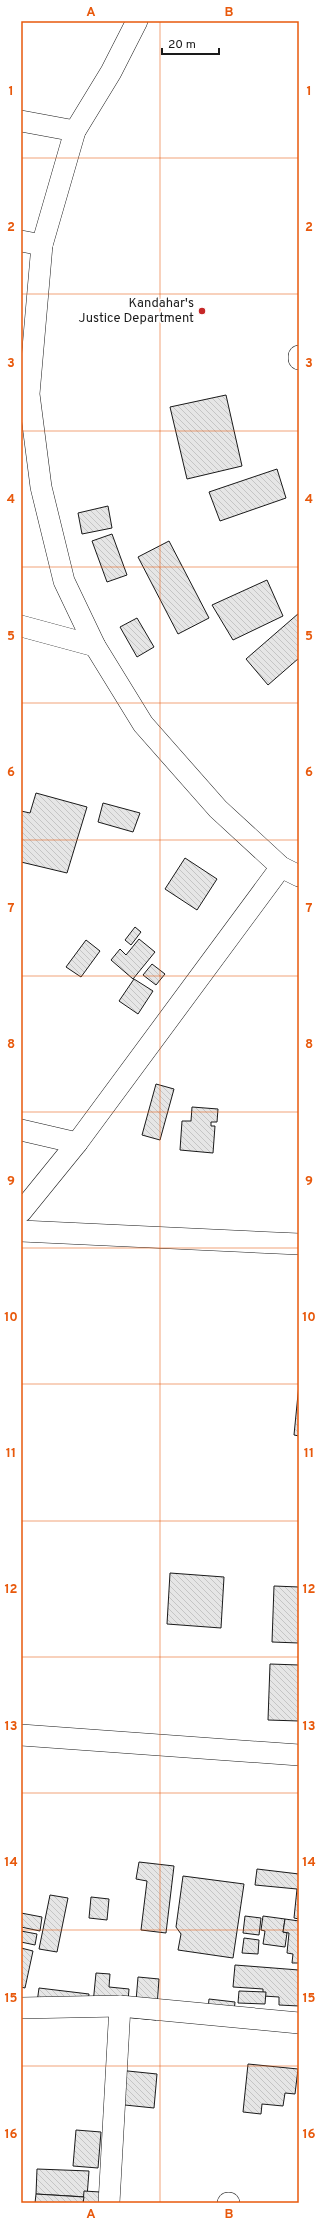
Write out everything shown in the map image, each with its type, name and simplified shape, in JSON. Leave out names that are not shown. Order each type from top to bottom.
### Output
[{"type":"street","points":[[137,21],[111,72],[75,131],[42,245],[25,394],[41,487],[64,581],[95,646],[143,724],[218,808],[281,867],[299,876]]},
{"type":"street","points":[[21,121],[75,131]]},
{"type":"street","points":[[21,241],[42,245]]},
{"type":"street","points":[[21,626],[95,646]]},
{"type":"street","points":[[21,1212],[77,1143],[281,867]]},
{"type":"street","points":[[21,1130],[77,1143]]},
{"type":"street","points":[[21,1231],[299,1244]]},
{"type":"street","points":[[21,1735],[299,1755]]},
{"type":"street","points":[[109,2203],[120,2006]]},
{"type":"street","points":[[21,2008],[120,2006],[299,2023]]},
{"type":"building","points":[[226,395],[242,466],[187,479],[170,407]]},
{"type":"building","points":[[277,469],[286,498],[220,521],[209,492]]},
{"type":"building","points":[[108,506],[112,528],[82,534],[78,513]]},
{"type":"building","points":[[112,534],[127,575],[107,582],[92,541]]},
{"type":"building","points":[[169,541],[209,618],[178,634],[138,557]]},
{"type":"building","points":[[267,580],[283,616],[233,640],[212,605]]},
{"type":"building","points":[[299,613],[299,658],[268,685],[246,659]]},
{"type":"building","points":[[137,618],[154,647],[137,657],[120,627]]},
{"type":"building","points":[[36,793],[87,807],[67,873],[21,862],[21,811],[30,813]]},
{"type":"building","points":[[103,803],[140,813],[133,832],[98,822]]},
{"type":"building","points":[[185,858],[217,879],[197,910],[165,889]]},
{"type":"building","points":[[135,927],[141,932],[131,945],[125,940]]},
{"type":"building","points":[[139,939],[155,952],[133,979],[111,960],[120,949],[126,955]]},
{"type":"building","points":[[86,940],[100,951],[81,977],[66,967]]},
{"type":"building","points":[[152,964],[165,974],[156,985],[143,975]]},
{"type":"building","points":[[134,979],[153,991],[138,1014],[119,1001]]},
{"type":"building","points":[[156,1084],[174,1089],[160,1140],[142,1135]]},
{"type":"building","points":[[192,1107],[218,1109],[217,1122],[211,1122],[211,1126],[215,1126],[213,1153],[180,1150],[182,1121],[191,1121]]},
{"type":"building","points":[[299,1384],[299,1436],[294,1435]]},
{"type":"building","points":[[170,1573],[224,1577],[221,1628],[167,1624]]},
{"type":"building","points":[[274,1586],[299,1587],[299,1643],[272,1642]]},
{"type":"building","points":[[270,1664],[299,1665],[299,1721],[268,1720]]},
{"type":"building","points":[[139,1862],[174,1866],[166,1933],[141,1930],[147,1881],[136,1879]]},
{"type":"building","points":[[257,1869],[299,1874],[299,1919],[294,1918],[297,1889],[255,1885]]},
{"type":"building","points":[[183,1876],[244,1884],[233,1958],[178,1950],[181,1934],[176,1927]]},
{"type":"building","points":[[50,1895],[68,1898],[57,1952],[39,1949]]},
{"type":"building","points":[[91,1897],[109,1899],[107,1920],[89,1918]]},
{"type":"building","points":[[21,1913],[42,1917],[40,1931],[21,1927]]},
{"type":"building","points":[[245,1916],[261,1918],[259,1935],[243,1933]]},
{"type":"building","points":[[263,1916],[285,1919],[283,1932],[287,1933],[285,1947],[263,1944],[265,1931],[261,1930]]},
{"type":"building","points":[[285,1919],[299,1921],[299,1963],[292,1963],[293,1954],[287,1953],[289,1933],[283,1932]]},
{"type":"building","points":[[21,1931],[37,1934],[35,1945],[21,1942]]},
{"type":"building","points":[[244,1938],[259,1940],[258,1954],[242,1953]]},
{"type":"building","points":[[21,1948],[33,1951],[25,1988],[21,1987]]},
{"type":"building","points":[[235,1965],[299,1970],[299,2006],[279,2005],[279,1997],[263,1996],[263,1989],[233,1987]]},
{"type":"building","points":[[96,1973],[110,1974],[109,1987],[129,1989],[128,2001],[136,2001],[138,1977],[159,1979],[156,2020],[92,2014]]},
{"type":"building","points":[[39,1988],[89,1994],[86,2016],[36,2010]]},
{"type":"building","points":[[239,1991],[266,1992],[265,2004],[238,2003]]},
{"type":"building","points":[[209,1999],[235,2002],[233,2022],[207,2019]]},
{"type":"building","points":[[248,2064],[298,2069],[295,2094],[285,2093],[283,2106],[262,2104],[261,2114],[243,2112]]},
{"type":"building","points":[[118,2070],[157,2074],[154,2108],[115,2104]]},
{"type":"building","points":[[76,2130],[101,2132],[98,2168],[73,2166]]},
{"type":"building","points":[[37,2169],[89,2171],[87,2197],[36,2194]]},
{"type":"building","points":[[84,2191],[100,2192],[100,2203],[83,2203]]},
{"type":"building","points":[[36,2194],[84,2197],[83,2203],[35,2203]]},
{"type":"place","name":"Kandahar's Justice Department","points":[[202,311]]}]
